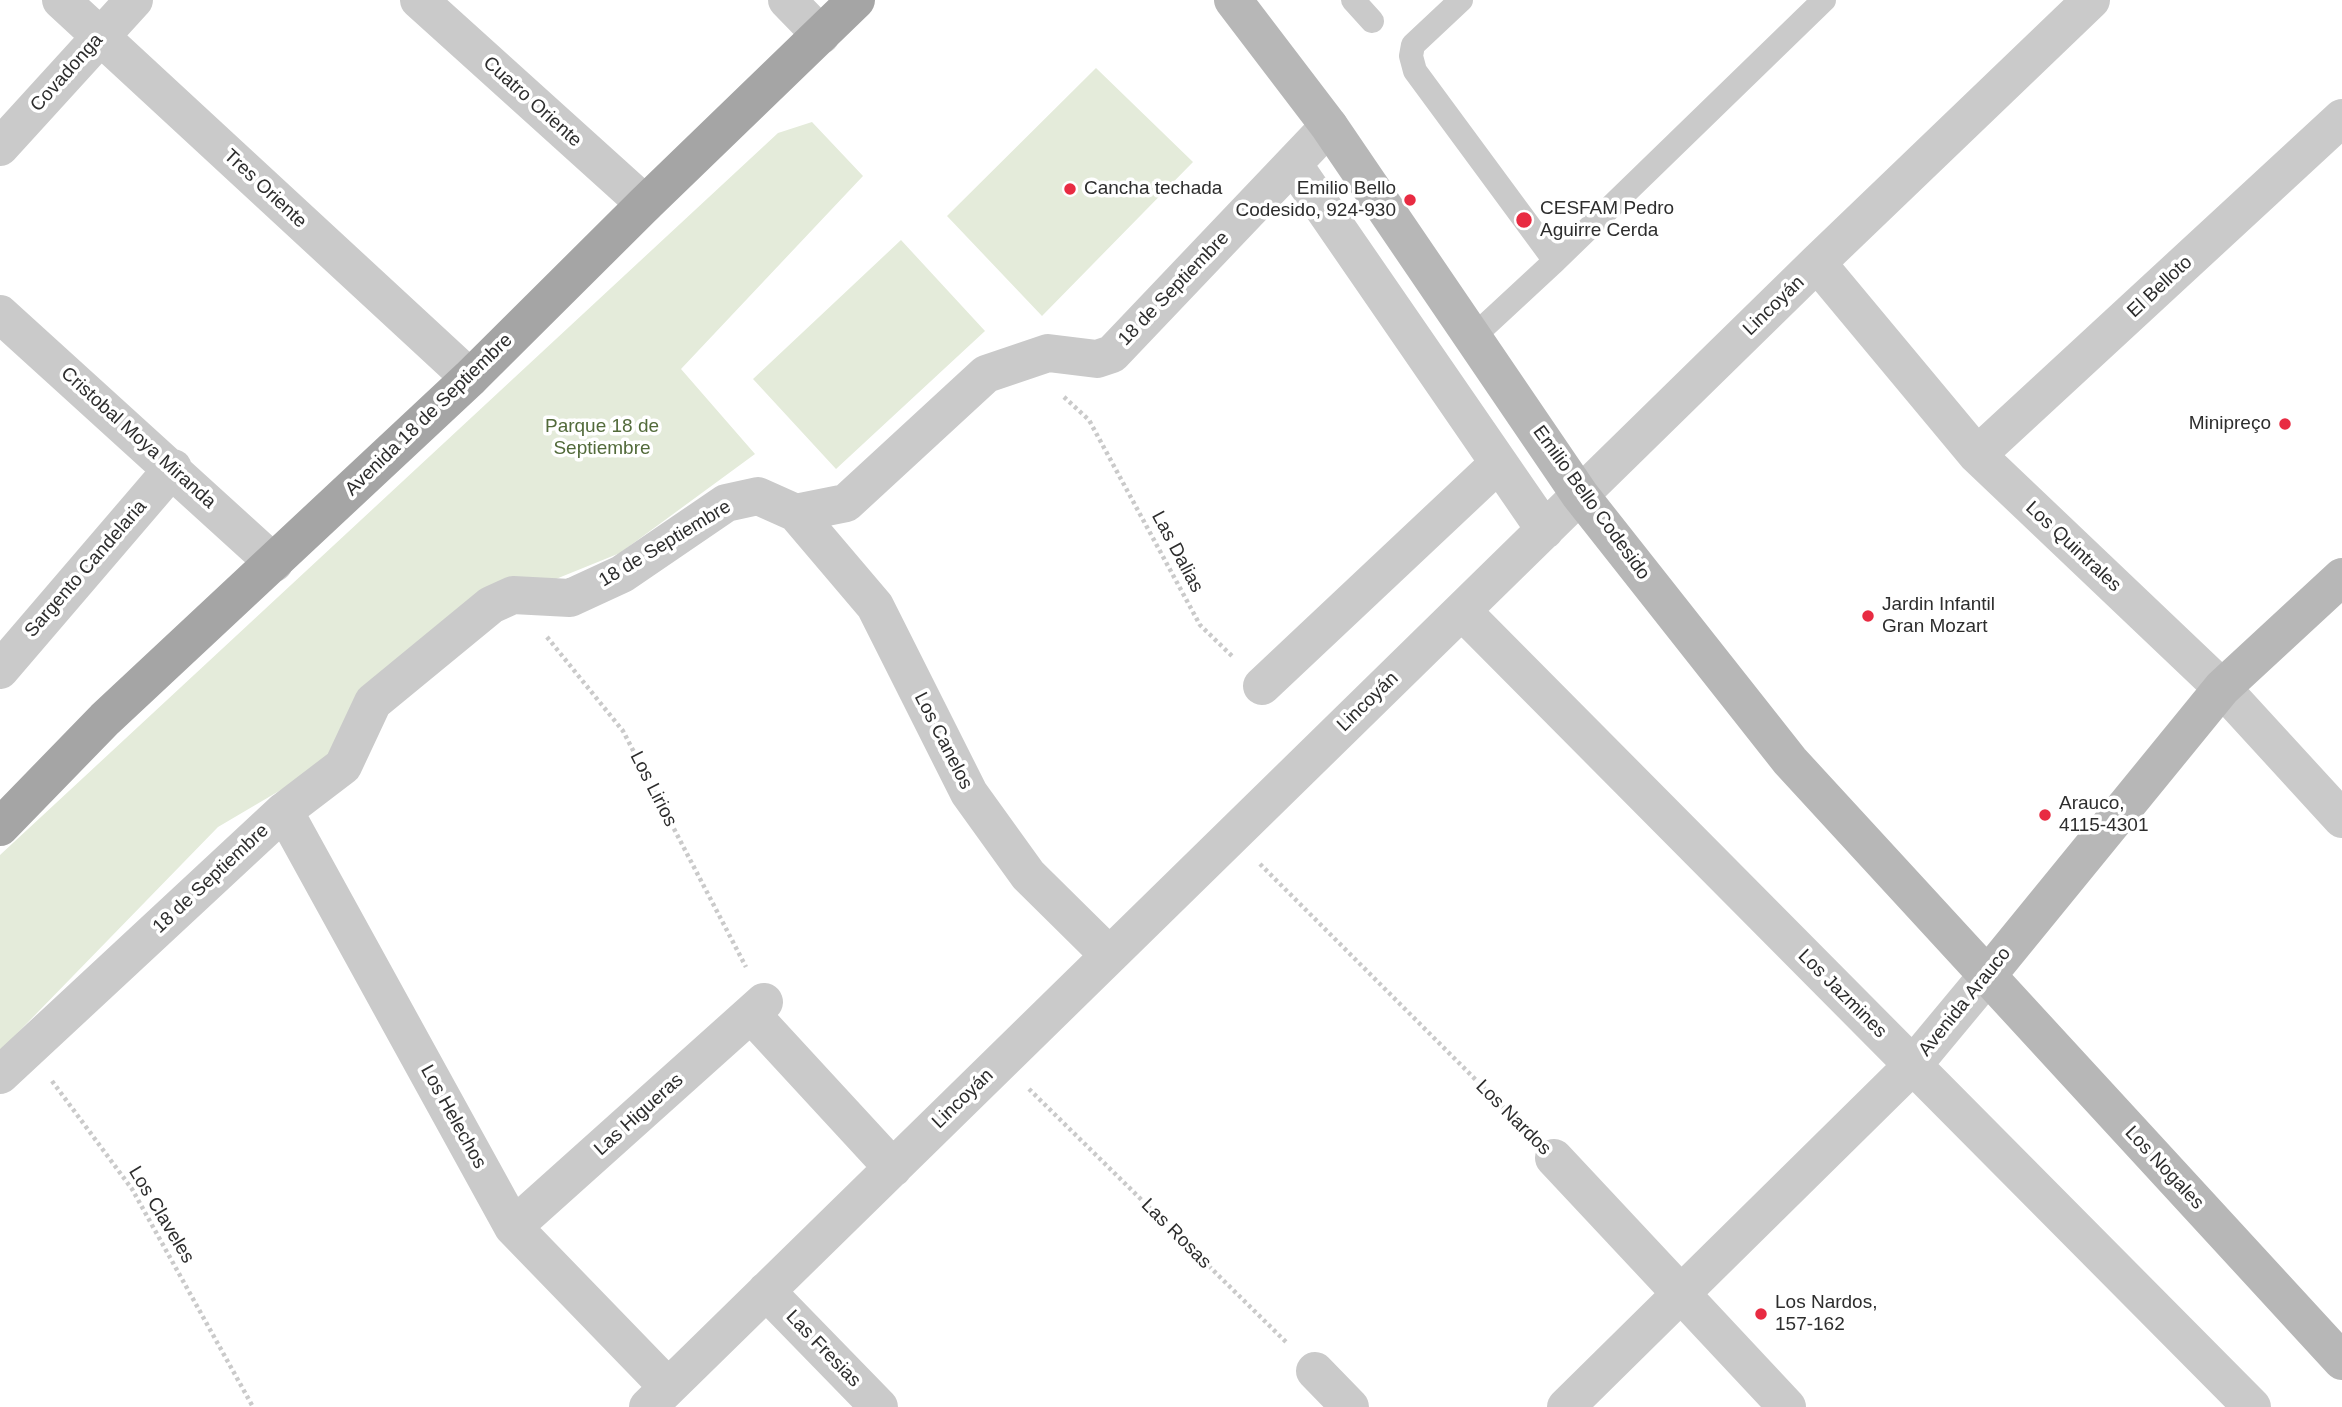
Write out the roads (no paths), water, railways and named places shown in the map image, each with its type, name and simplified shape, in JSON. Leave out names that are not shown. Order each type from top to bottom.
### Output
[{"type":"main road","name":"Avenida 18 de Septiembre","points":[[0,827],[105,719],[470,378],[856,0]]},
{"type":"street","name":"Tres Oriente","points":[[61,0],[470,378]]},
{"type":"street","name":"Covadonga","points":[[0,147],[134,0]]},
{"type":"street","name":"Cuatro Oriente","points":[[419,0],[645,204]]},
{"type":"street","points":[[788,0],[821,34]]},
{"type":"street","name":"Emilio Bello Codesido","points":[[1233,0],[1329,126],[1580,495],[1790,761],[1987,976]]},
{"type":"street","name":"Lincoyán","points":[[658,1397],[1817,263],[2091,0]]},
{"type":"street","name":"El Belloto","points":[[1977,455],[2342,118]]},
{"type":"street","name":"18 de Septiembre","points":[[0,1075],[285,811],[342,766],[373,702],[491,605],[513,596],[570,598],[622,574],[726,503],[758,496],[796,513],[846,503],[986,374],[1048,353],[1097,359],[1112,354],[1329,126]]},
{"type":"street","points":[[1293,164],[1497,464],[1545,530]]},
{"type":"street","name":"Los Quintrales","points":[[1817,263],[1977,455],[2222,688],[2342,819]]},
{"type":"street","name":"Cristobal Moya Miranda","points":[[0,314],[173,468],[274,563]]},
{"type":"street","points":[[1262,686],[1497,464]]},
{"type":"street","name":"Sargento Candelaria","points":[[1,668],[173,468]]},
{"type":"street","name":"Los Canelos","points":[[796,513],[875,606],[969,793],[1028,875],[1109,955]]},
{"type":"street","name":"Avenida Arauco","points":[[1566,1407],[1913,1066],[2222,688],[2342,577]]},
{"type":"street","name":"Los Jazmines","points":[[1462,611],[2252,1407]]},
{"type":"street","name":"Los Helechos","points":[[285,811],[513,1227],[658,1397]]},
{"type":"street","name":"Los Nogales","points":[[1987,976],[2342,1361]]},
{"type":"street","name":"Las Higueras","points":[[513,1227],[757,1008],[893,1168]]},
{"type":"street","name":"Los Nardos","points":[[1554,1158],[1787,1407]]},
{"type":"street","name":"Las Fresias","points":[[766,1292],[879,1407]]},
{"type":"street","points":[[1315,1371],[1350,1407]]},
{"type":"lane","points":[[1353,0],[1372,21]]},
{"type":"lane","points":[[1461,0],[1413,45],[1411,57],[1415,71],[1555,261]]},
{"type":"lane","points":[[1473,337],[1824,0]]},
{"type":"place","name":"Cancha techada","points":[[1070,189]]},
{"type":"place","name":"Emilio Bello Codesido, 924-930","points":[[1410,200]]},
{"type":"place","name":"CESFAM Pedro Aguirre Cerda","points":[[1524,220]]},
{"type":"place","name":"Minipreço","points":[[2285,424]]},
{"type":"place","name":"Jardin Infantil Gran Mozart","points":[[1868,616]]},
{"type":"place","name":"Arauco, 4115-4301","points":[[2045,815]]},
{"type":"place","name":"Los Nardos, 157-162","points":[[1761,1314]]},
{"type":"park label","name":"Parque 18 de Septiembre","points":[[602,438]]}]
